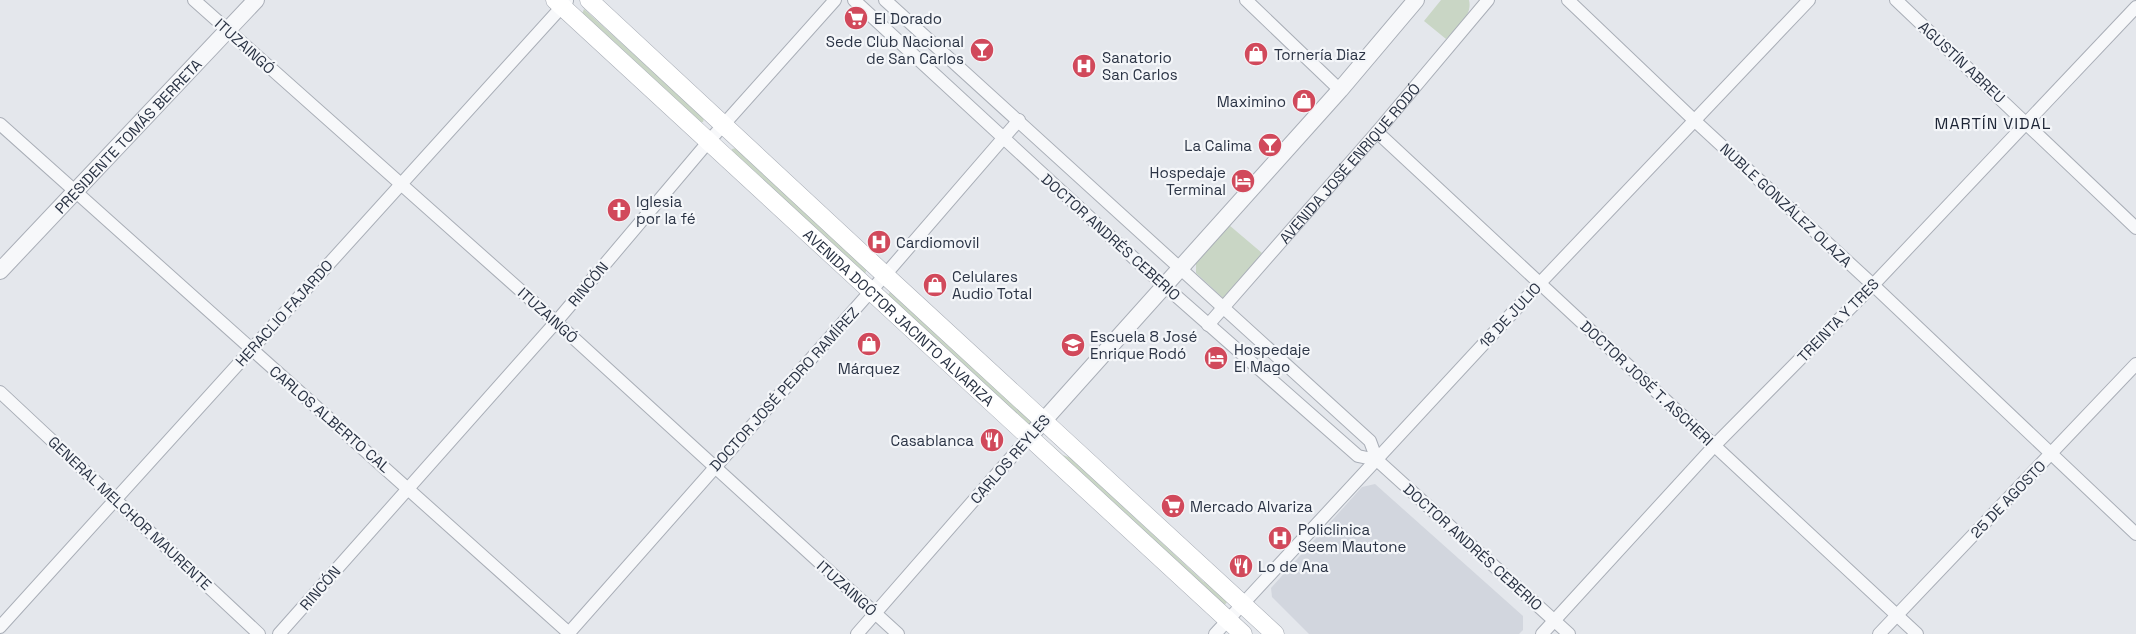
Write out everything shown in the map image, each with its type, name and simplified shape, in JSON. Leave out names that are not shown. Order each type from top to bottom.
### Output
[{"type":"main road","name":"AVENIDA DOCTOR JACINTO ALVARIZA","points":[[589,0],[1276,634]]},
{"type":"main road","name":"AVENIDA DOCTOR JACINTO ALVARIZA","points":[[562,2],[870,292],[1243,634]]},
{"type":"street","name":"ITUZAINGÓ","points":[[194,0],[556,322],[898,634]]},
{"type":"street","name":"PRESIDENTE TOMÁS BERRETA","points":[[0,271],[256,0]]},
{"type":"street","name":"RINCÓN","points":[[279,634],[556,322],[709,141],[835,0]]},
{"type":"street","name":"DOCTOR ANDRÉS CEBERIO","points":[[854,0],[1208,325],[1358,456],[1377,460]]},
{"type":"street","name":"DOCTOR ANDRÉS CEBERIO","points":[[885,0],[1370,441],[1377,460],[1569,634]]},
{"type":"street","points":[[1246,0],[1340,90]]},
{"type":"street","points":[[1164,285],[1340,90],[1416,0]]},
{"type":"street","name":"AVENIDA JOSÉ ENRIQUE RODÓ","points":[[1208,325],[1377,132],[1488,0]]},
{"type":"street","name":"NUBLE GONZÁLEZ OLAZA","points":[[1568,0],[2136,534]]},
{"type":"street","name":"18 DE JULIO","points":[[1215,634],[1540,284],[1809,0]]},
{"type":"street","name":"AGUSTÍN ABREU","points":[[1896,0],[2136,228]]},
{"type":"street","name":"HERACLIO FAJARDO","points":[[0,627],[562,2]]},
{"type":"street","name":"TREINTA Y TRES","points":[[1542,634],[1715,446],[1873,285],[2136,7]]},
{"type":"street","name":"DOCTOR JOSÉ PEDRO RAMÍREZ","points":[[569,634],[1019,120]]},
{"type":"street","name":"CARLOS ALBERTO CAL","points":[[0,124],[250,350],[408,487],[569,634]]},
{"type":"street","name":"DOCTOR JOSÉ T. ASCHERI","points":[[1377,132],[1917,634]]},
{"type":"street","name":"CARLOS REYLES","points":[[857,634],[1164,285]]},
{"type":"street","name":"25 DE AGOSTO","points":[[1880,634],[2136,364]]},
{"type":"street","name":"GENERAL MELCHOR MAURENTE","points":[[0,392],[259,634]]},
{"type":"shaded area","points":[[1375,484],[1523,616],[1523,630],[1519,634],[1309,634],[1272,597],[1271,588],[1362,487]]},
{"type":"green space","points":[[1441,0],[1469,0],[1470,6],[1469,11],[1459,26],[1446,39],[1424,21]]},
{"type":"green space","points":[[584,9],[704,118],[703,122],[699,122],[582,14]]},
{"type":"green space","points":[[736,148],[866,269],[866,272],[864,274],[731,152],[732,149]]},
{"type":"green space","points":[[1229,225],[1262,253],[1224,299],[1196,273],[1196,262]]},
{"type":"green space","points":[[890,292],[1014,405],[1019,406],[1035,420],[1029,427],[888,295]]},
{"type":"green space","points":[[1046,440],[1063,455],[1071,458],[1204,582],[1210,582],[1227,602],[1224,606],[1045,443]]},
{"type":"place","name":"El Dorado","points":[[856,18]]},
{"type":"place","name":"Sede Club Nacional de San Carlos","points":[[982,50]]},
{"type":"place","name":"Tornería Diaz","points":[[1256,54]]},
{"type":"place","name":"Sanatorio San Carlos","points":[[1084,66]]},
{"type":"place","name":"Maximino","points":[[1304,101]]},
{"type":"place","name":"La Calima","points":[[1270,145]]},
{"type":"place","name":"Hospedaje Terminal","points":[[1243,181]]},
{"type":"place","name":"Iglesia por la fé","points":[[619,210]]},
{"type":"place","name":"Cardiomovil","points":[[879,242]]},
{"type":"place","name":"Celulares Audio Total","points":[[935,285]]},
{"type":"place","name":"Márquez","points":[[869,344]]},
{"type":"place","name":"Escuela 8 José Enrique Rodó","points":[[1073,345]]},
{"type":"place","name":"Hospedaje El Mago","points":[[1216,358]]},
{"type":"place","name":"Casablanca","points":[[992,440]]},
{"type":"place","name":"Mercado Alvariza","points":[[1173,506]]},
{"type":"place","name":"Policlinica Seem Mautone","points":[[1280,538]]},
{"type":"place","name":"Lo de Ana","points":[[1241,566]]},
{"type":"district","name":"MARTÍN VIDAL","points":[[1993,123]]}]
